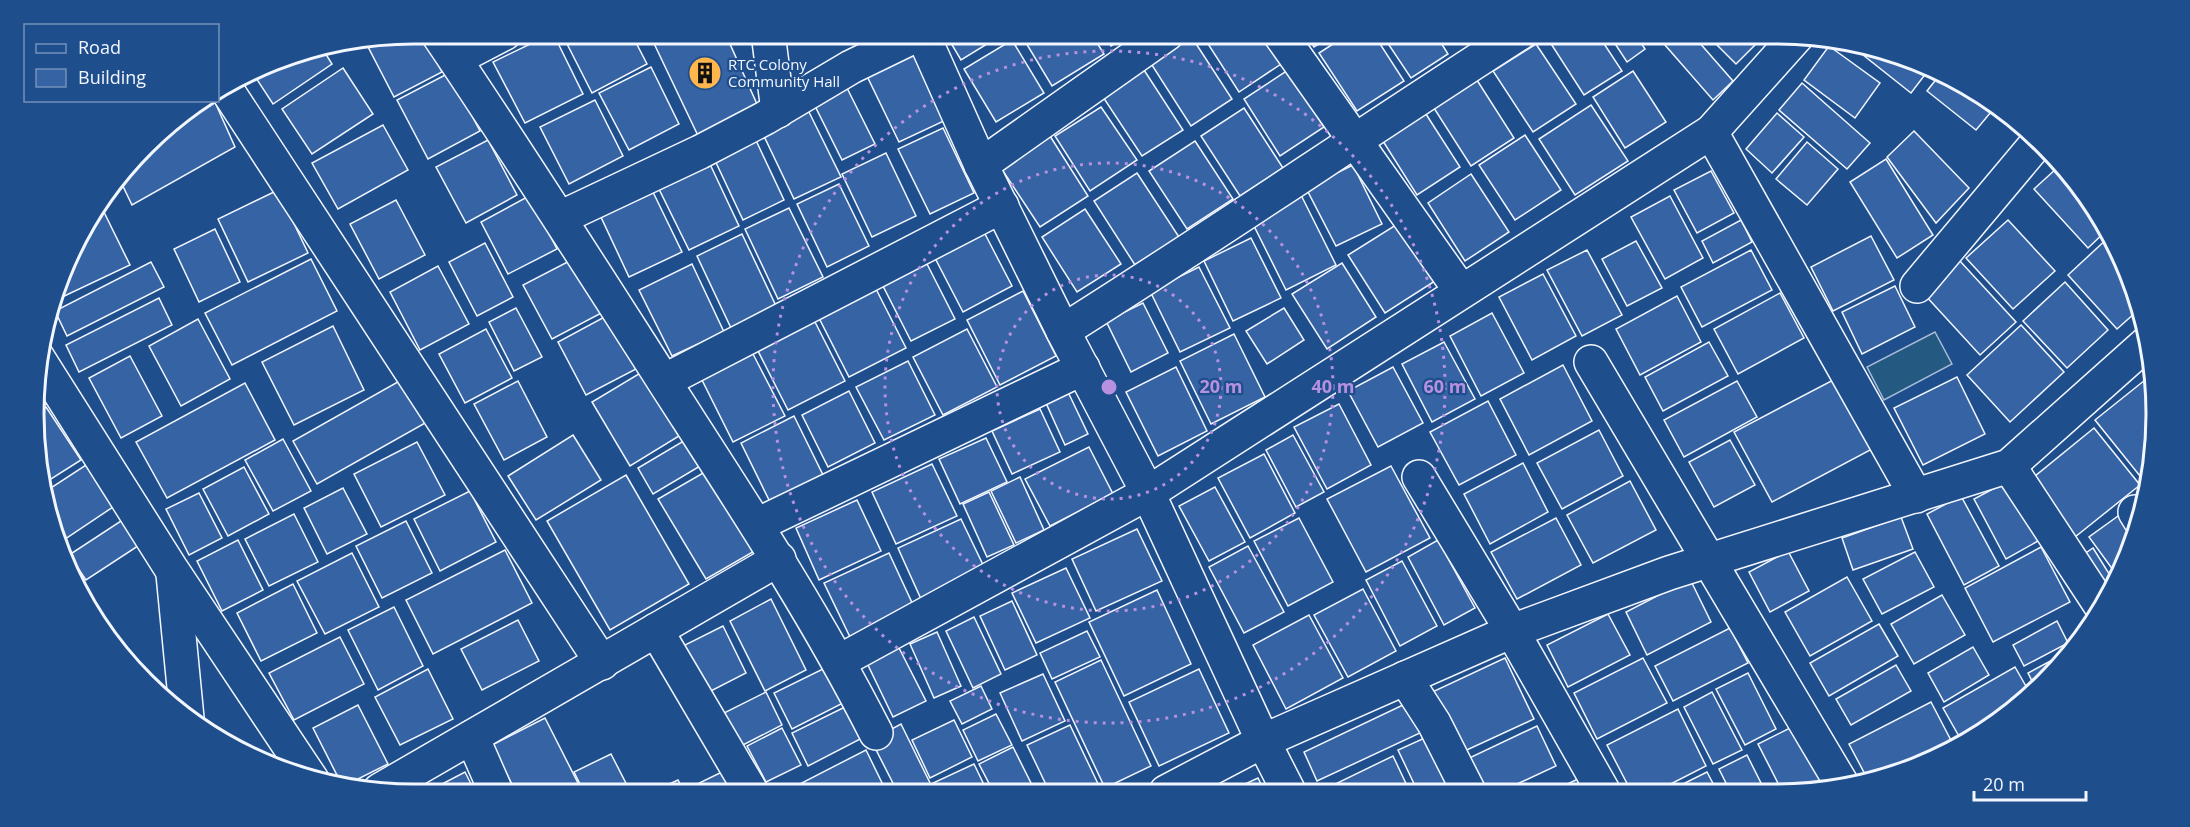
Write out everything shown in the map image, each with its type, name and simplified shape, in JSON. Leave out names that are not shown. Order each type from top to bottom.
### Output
[{"type":"street","points":[[445,44],[560,218],[779,559],[840,662],[876,733]]},
{"type":"street","points":[[455,59],[484,44]]},
{"type":"street","points":[[769,44],[778,111]]},
{"type":"street","points":[[560,218],[700,152],[778,111],[851,67],[899,44]]},
{"type":"street","points":[[927,44],[981,165],[1063,331],[1148,493],[1285,784]]},
{"type":"street","points":[[981,165],[1152,44]]},
{"type":"street","points":[[1287,44],[1461,291]]},
{"type":"street","points":[[1063,331],[1201,244],[1355,139],[1503,44]]},
{"type":"street","points":[[840,662],[1148,493],[1711,132],[1790,44]]},
{"type":"street","points":[[229,93],[602,663]]},
{"type":"street","points":[[1711,132],[1916,496]]},
{"type":"street","points":[[1917,286],[2033,147]]},
{"type":"street","points":[[664,381],[1002,206]]},
{"type":"street","points":[[1181,784],[1263,741],[1512,631],[1709,561],[2009,466],[2140,348]]},
{"type":"street","points":[[1592,362],[1838,778]]},
{"type":"street","points":[[757,525],[1083,368]]},
{"type":"street","points":[[46,371],[172,570],[303,766]]},
{"type":"street","points":[[2009,466],[2096,599]]},
{"type":"street","points":[[1419,477],[1512,631],[1600,784]]},
{"type":"street","points":[[392,783],[779,559]]},
{"type":"street","points":[[172,570],[186,705]]},
{"type":"street","points":[[656,630],[747,784]]},
{"type":"street","points":[[1405,678],[1434,723],[1465,784]]},
{"type":"street","points":[[472,737],[493,784]]},
{"type":"shaded area","points":[[1935,332],[1952,364],[1884,400],[1867,367]]},
{"type":"building","points":[[427,44],[442,72],[394,97],[368,47]]},
{"type":"building","points":[[530,44],[558,44],[583,94],[525,123],[493,62]]},
{"type":"building","points":[[567,44],[637,44],[647,64],[592,93]]},
{"type":"building","name":"RTC Colony Community Hall","points":[[654,44],[730,44],[761,113],[702,144]]},
{"type":"building","points":[[952,44],[987,44],[961,60]]},
{"type":"building","points":[[1005,44],[1014,44],[1044,93],[996,122],[964,69]]},
{"type":"building","points":[[1027,44],[1098,44],[1104,54],[1052,86]]},
{"type":"building","points":[[1178,44],[1196,44],[1232,99],[1191,126],[1150,62]]},
{"type":"building","points":[[1208,44],[1268,44],[1281,64],[1239,92]]},
{"type":"building","points":[[1333,44],[1380,44],[1404,81],[1357,111],[1319,53]]},
{"type":"building","points":[[1388,44],[1442,44],[1448,54],[1411,78]]},
{"type":"building","points":[[1536,44],[1576,104],[1533,132],[1493,71]]},
{"type":"building","points":[[1551,44],[1604,44],[1622,71],[1584,95]]},
{"type":"building","points":[[1615,44],[1642,44],[1645,49],[1627,62]]},
{"type":"building","points":[[1701,44],[1733,81],[1713,100],[1665,45]]},
{"type":"building","points":[[1716,44],[1756,44],[1736,64]]},
{"type":"building","points":[[1828,47],[1880,83],[1855,118],[1804,80]]},
{"type":"building","points":[[913,51],[946,120],[899,142],[866,74]]},
{"type":"building","points":[[326,54],[332,64],[273,104],[257,79],[295,63]]},
{"type":"building","points":[[1862,54],[1895,63],[1925,75],[1911,93]]},
{"type":"building","points":[[651,67],[679,124],[629,150],[599,93]]},
{"type":"building","points":[[343,68],[373,114],[312,154],[282,109]]},
{"type":"building","points":[[1144,70],[1183,130],[1142,156],[1103,97]]},
{"type":"building","points":[[1288,70],[1324,127],[1280,156],[1244,99]]},
{"type":"building","points":[[1633,71],[1666,122],[1625,148],[1593,97]]},
{"type":"building","points":[[449,73],[480,131],[428,159],[397,100]]},
{"type":"building","points":[[1475,77],[1514,138],[1471,166],[1432,105]]},
{"type":"building","points":[[1936,80],[1962,93],[1991,112],[1976,130],[1927,91]]},
{"type":"building","points":[[1802,83],[1870,143],[1847,169],[1779,110]]},
{"type":"building","points":[[846,86],[875,144],[842,160],[813,102]]},
{"type":"building","points":[[595,100],[623,156],[569,184],[540,127]]},
{"type":"building","points":[[215,102],[235,147],[132,205],[122,185],[170,135]]},
{"type":"building","points":[[1591,105],[1628,161],[1575,195],[1539,139]]},
{"type":"building","points":[[1101,107],[1137,160],[1090,191],[1055,136]]},
{"type":"building","points":[[807,108],[841,177],[794,199],[761,130]]},
{"type":"building","points":[[1244,108],[1283,168],[1240,196],[1201,136]]},
{"type":"building","points":[[1424,111],[1460,167],[1417,195],[1381,138]]},
{"type":"building","points":[[1777,113],[1804,137],[1772,173],[1746,149]]},
{"type":"building","points":[[383,125],[408,170],[338,209],[312,163]]},
{"type":"building","points":[[943,128],[974,193],[930,214],[898,149]]},
{"type":"building","points":[[1914,131],[1969,188],[1936,223],[1887,157]]},
{"type":"building","points":[[753,134],[784,200],[743,220],[712,154]]},
{"type":"building","points":[[1525,135],[1561,190],[1515,220],[1479,165]]},
{"type":"building","points":[[1050,136],[1088,196],[1040,227],[1001,168]]},
{"type":"building","points":[[488,140],[517,195],[466,223],[436,167]]},
{"type":"building","points":[[1195,141],[1233,199],[1187,229],[1149,171]]},
{"type":"building","points":[[1807,142],[1838,169],[1807,205],[1776,179]]},
{"type":"building","points":[[886,153],[916,216],[872,237],[842,174]]},
{"type":"building","points":[[1886,159],[1933,235],[1897,258],[1850,182]]},
{"type":"building","points":[[709,162],[739,226],[689,250],[658,187]]},
{"type":"building","points":[[1353,165],[1382,224],[1336,246],[1306,188]]},
{"type":"building","points":[[2055,170],[2084,208],[2101,236],[2088,248],[2034,189]]},
{"type":"building","points":[[1711,171],[1734,213],[1697,233],[1674,190]]},
{"type":"building","points":[[1137,173],[1179,237],[1135,265],[1094,201]]},
{"type":"building","points":[[1471,174],[1509,232],[1465,261],[1428,203]]},
{"type":"building","points":[[839,184],[869,246],[827,267],[797,204]]},
{"type":"building","points":[[278,190],[308,253],[248,282],[218,219]]},
{"type":"building","points":[[652,190],[682,252],[629,277],[600,215]]},
{"type":"building","points":[[1301,195],[1336,265],[1286,290],[1251,220]]},
{"type":"building","points":[[529,196],[557,249],[508,274],[481,222]]},
{"type":"building","points":[[1670,196],[1703,258],[1665,279],[1631,217]]},
{"type":"building","points":[[396,200],[425,255],[379,279],[350,224]]},
{"type":"building","points":[[789,208],[823,277],[778,299],[745,229]]},
{"type":"building","points":[[1085,209],[1121,264],[1077,292],[1042,237]]},
{"type":"building","points":[[104,212],[130,265],[62,297],[82,250]]},
{"type":"building","points":[[1741,220],[1752,242],[1713,263],[1702,241]]},
{"type":"building","points":[[2008,220],[2055,271],[2013,309],[1966,258]]},
{"type":"building","points":[[1399,223],[1435,281],[1385,313],[1348,255]]},
{"type":"building","points":[[215,229],[240,282],[199,302],[174,249]]},
{"type":"building","points":[[984,232],[1012,286],[963,312],[935,258]]},
{"type":"building","points":[[742,234],[776,306],[731,328],[697,256]]},
{"type":"building","points":[[1871,236],[1894,280],[1833,311],[1811,267]]},
{"type":"building","points":[[1251,238],[1281,298],[1233,321],[1204,261]]},
{"type":"building","points":[[1636,241],[1662,288],[1627,306],[1602,259]]},
{"type":"building","points":[[2104,242],[2118,272],[2133,315],[2117,329],[2068,275]]},
{"type":"building","points":[[485,243],[513,297],[477,316],[449,262]]},
{"type":"building","points":[[1587,250],[1622,315],[1582,336],[1547,270]]},
{"type":"building","points":[[1751,250],[1772,290],[1702,327],[1681,287]]},
{"type":"building","points":[[581,255],[609,309],[552,339],[523,285]]},
{"type":"building","points":[[311,259],[337,311],[232,365],[205,313]]},
{"type":"building","points":[[1959,260],[2016,322],[1980,355],[1924,294]]},
{"type":"building","points":[[151,262],[164,287],[67,336],[57,315],[59,309]]},
{"type":"building","points":[[926,262],[955,319],[911,341],[882,284]]},
{"type":"building","points":[[1342,263],[1376,317],[1327,349],[1292,294]]},
{"type":"building","points":[[692,264],[724,332],[672,356],[639,290]]},
{"type":"building","points":[[438,266],[469,324],[420,350],[390,292]]},
{"type":"building","points":[[1199,267],[1230,328],[1180,352],[1150,291]]},
{"type":"building","points":[[1543,274],[1576,336],[1532,360],[1499,297]]},
{"type":"building","points":[[2065,282],[2108,330],[2067,368],[2023,321]]},
{"type":"building","points":[[1895,286],[1915,327],[1862,354],[1842,312]]},
{"type":"building","points":[[876,289],[906,348],[849,377],[819,318]]},
{"type":"building","points":[[1023,291],[1056,356],[1000,385],[967,320]]},
{"type":"building","points":[[1780,293],[1804,338],[1738,374],[1714,329]]},
{"type":"building","points":[[1677,296],[1701,342],[1640,375],[1616,329]]},
{"type":"building","points":[[159,298],[172,325],[79,372],[66,345]]},
{"type":"building","points":[[1143,303],[1168,353],[1131,372],[1106,321]]},
{"type":"building","points":[[516,308],[542,357],[514,371],[489,322]]},
{"type":"building","points":[[1284,308],[1304,340],[1267,364],[1246,331]]},
{"type":"building","points":[[1492,313],[1524,373],[1481,396],[1450,336]]},
{"type":"building","points":[[610,314],[638,368],[586,395],[558,342]]},
{"type":"building","points":[[198,319],[230,379],[181,406],[149,346]]},
{"type":"building","points":[[814,320],[845,381],[788,410],[757,349]]},
{"type":"building","points":[[2021,325],[2064,372],[2010,422],[1967,375]]},
{"type":"building","points":[[333,326],[364,390],[294,425],[262,362]]},
{"type":"building","points":[[486,329],[512,378],[465,403],[439,354]]},
{"type":"building","points":[[967,329],[997,387],[943,415],[913,357]]},
{"type":"building","points":[[1234,334],[1265,397],[1211,424],[1180,361]]},
{"type":"building","points":[[1444,342],[1475,399],[1432,422],[1402,364]]},
{"type":"building","points":[[1709,342],[1728,376],[1663,411],[1645,377]]},
{"type":"building","points":[[752,352],[785,416],[733,442],[701,378]]},
{"type":"building","points":[[130,356],[162,416],[121,438],[89,378]]},
{"type":"building","points":[[908,361],[935,415],[884,440],[856,387]]},
{"type":"building","points":[[1563,365],[1592,421],[1529,455],[1500,399]]},
{"type":"building","points":[[1176,367],[1207,431],[1158,456],[1126,392]]},
{"type":"building","points":[[1393,367],[1423,423],[1378,447],[1348,391]]},
{"type":"building","points":[[642,372],[679,436],[630,466],[592,402]]},
{"type":"building","points":[[1957,377],[1985,434],[1923,465],[1894,408]]},
{"type":"building","points":[[1837,378],[1874,448],[1772,502],[1734,432]]},
{"type":"building","points":[[403,379],[427,422],[317,484],[293,441]]},
{"type":"building","points":[[2145,380],[2146,438],[2141,475],[2140,476],[2095,420]]},
{"type":"building","points":[[518,381],[547,437],[504,460],[474,404]]},
{"type":"building","points":[[1737,381],[1757,417],[1684,457],[1664,420]]},
{"type":"building","points":[[245,383],[275,440],[167,498],[136,442]]},
{"type":"building","points":[[849,391],[875,443],[828,467],[802,415]]},
{"type":"building","points":[[1068,392],[1088,434],[1065,445],[1046,403]]},
{"type":"building","points":[[1488,401],[1516,455],[1459,485],[1430,432]]},
{"type":"building","points":[[1339,404],[1371,465],[1327,489],[1294,427]]},
{"type":"building","points":[[46,407],[81,460],[50,480],[44,438],[44,408]]},
{"type":"building","points":[[1040,409],[1060,452],[1012,474],[992,431]]},
{"type":"building","points":[[794,416],[824,477],[771,504],[741,443]]},
{"type":"building","points":[[2094,428],[2139,484],[2075,537],[2029,481]]},
{"type":"building","points":[[1599,430],[1623,476],[1562,509],[1537,463]]},
{"type":"building","points":[[573,435],[601,480],[536,520],[508,476]]},
{"type":"building","points":[[1293,435],[1324,492],[1296,507],[1266,450]]},
{"type":"building","points":[[692,436],[707,462],[653,494],[638,468]]},
{"type":"building","points":[[986,438],[1007,482],[960,504],[939,459]]},
{"type":"building","points":[[283,439],[311,491],[273,511],[245,460]]},
{"type":"building","points":[[1730,440],[1755,485],[1714,507],[1689,462]]},
{"type":"building","points":[[417,442],[445,495],[381,527],[354,474]]},
{"type":"building","points":[[1089,447],[1113,494],[1050,526],[1025,479]]},
{"type":"building","points":[[1264,454],[1295,513],[1250,538],[1218,478]]},
{"type":"building","points":[[1523,463],[1548,512],[1490,544],[1464,494]]},
{"type":"building","points":[[932,464],[957,516],[896,544],[872,492]]},
{"type":"building","points":[[86,465],[113,507],[66,539],[51,488]]},
{"type":"building","points":[[1391,466],[1430,538],[1366,572],[1327,499]]},
{"type":"building","points":[[244,467],[269,514],[228,536],[203,489]]},
{"type":"building","points":[[710,469],[758,549],[706,579],[658,499]]},
{"type":"building","points":[[626,475],[689,584],[610,630],[547,521]]},
{"type":"building","points":[[1020,477],[1044,530],[1016,543],[991,491]]},
{"type":"building","points":[[1630,481],[1656,530],[1593,563],[1567,515]]},
{"type":"building","points":[[2006,482],[2038,541],[2006,559],[1974,499]]},
{"type":"building","points":[[1215,487],[1245,542],[1209,561],[1179,506]]},
{"type":"building","points":[[343,488],[367,534],[327,554],[304,508]]},
{"type":"building","points":[[470,491],[496,542],[440,571],[414,519]]},
{"type":"building","points":[[989,492],[1014,545],[987,557],[963,504]]},
{"type":"building","points":[[199,493],[222,538],[189,555],[166,509]]},
{"type":"building","points":[[1961,496],[1999,566],[1964,585],[1927,514]]},
{"type":"building","points":[[857,500],[881,551],[819,580],[796,528]]},
{"type":"building","points":[[2125,511],[2131,519],[2112,568],[2089,537]]},
{"type":"building","points":[[294,514],[318,562],[269,586],[245,539]]},
{"type":"building","points":[[1901,517],[1913,549],[1853,570],[1842,538]]},
{"type":"building","points":[[1299,518],[1333,582],[1288,606],[1254,541]]},
{"type":"building","points":[[1556,518],[1581,565],[1517,599],[1491,552]]},
{"type":"building","points":[[124,519],[141,544],[86,580],[71,553]]},
{"type":"building","points":[[961,519],[985,569],[921,599],[898,548]]},
{"type":"building","points":[[406,521],[432,573],[382,598],[356,546]]},
{"type":"building","points":[[1137,529],[1162,581],[1096,611],[1072,559]]},
{"type":"building","points":[[238,540],[263,590],[222,611],[197,561]]},
{"type":"building","points":[[1438,540],[1475,608],[1444,625],[1408,557]]},
{"type":"building","points":[[1248,546],[1284,612],[1244,633],[1209,567]]},
{"type":"building","points":[[2041,547],[2070,602],[1993,642],[1965,588]]},
{"type":"building","points":[[2093,548],[2109,574],[2101,591],[2074,561]]},
{"type":"building","points":[[505,550],[532,603],[433,654],[406,600]]},
{"type":"building","points":[[1788,551],[1809,591],[1770,612],[1749,572]]},
{"type":"building","points":[[1915,552],[1934,587],[1882,614],[1863,579]]},
{"type":"building","points":[[352,553],[379,607],[325,634],[297,581]]},
{"type":"building","points":[[889,553],[914,607],[850,637],[824,583]]},
{"type":"building","points":[[1402,561],[1437,626],[1400,646],[1366,580]]},
{"type":"building","points":[[1066,568],[1090,618],[1036,643],[1012,593]]},
{"type":"building","points":[[1847,577],[1872,621],[1810,656],[1785,612]]},
{"type":"building","points":[[1690,579],[1711,622],[1647,655],[1626,612]]},
{"type":"building","points":[[293,584],[317,633],[261,661],[237,613]]},
{"type":"building","points":[[1363,589],[1396,651],[1348,677],[1314,615]]},
{"type":"building","points":[[1157,590],[1191,664],[1124,696],[1089,622]]},
{"type":"building","points":[[1942,595],[1965,635],[1914,664],[1891,624]]},
{"type":"building","points":[[771,599],[806,670],[765,691],[730,621]]},
{"type":"building","points":[[1012,601],[1037,655],[1005,670],[980,616]]},
{"type":"building","points":[[394,607],[423,666],[378,690],[348,630]]},
{"type":"building","points":[[1608,614],[1630,655],[1568,687],[1547,645]]},
{"type":"building","points":[[1309,615],[1343,678],[1286,709],[1253,645]]},
{"type":"building","points":[[974,617],[1001,674],[973,688],[946,631]]},
{"type":"building","points":[[518,620],[539,661],[482,690],[461,649]]},
{"type":"building","points":[[2057,621],[2068,642],[2024,666],[2013,645]]},
{"type":"building","points":[[1879,624],[1898,656],[1829,696],[1810,663]]},
{"type":"building","points":[[723,626],[746,673],[707,693],[683,646]]},
{"type":"building","points":[[1730,628],[1748,663],[1673,701],[1655,666]]},
{"type":"building","points":[[1087,631],[1100,657],[1052,679],[1040,653]]},
{"type":"building","points":[[937,632],[961,686],[934,698],[910,644]]},
{"type":"building","points":[[340,637],[364,684],[294,720],[269,673]]},
{"type":"building","points":[[898,646],[926,701],[893,717],[866,661]]},
{"type":"building","points":[[1973,647],[1989,675],[1944,702],[1928,673]]},
{"type":"building","points":[[1505,658],[1534,719],[1456,755],[1428,694]]},
{"type":"building","points":[[1643,658],[1667,703],[1597,739],[1574,693]]},
{"type":"building","points":[[1101,660],[1151,766],[1113,784],[1103,784],[1055,682]]},
{"type":"building","points":[[2052,660],[2032,681],[2028,673]]},
{"type":"building","points":[[1896,665],[1911,691],[1851,725],[1836,699]]},
{"type":"building","points":[[829,666],[847,701],[792,729],[774,693]]},
{"type":"building","points":[[2015,667],[2026,686],[2002,707],[1958,735],[1943,708]]},
{"type":"building","points":[[428,669],[453,719],[400,745],[375,697]]},
{"type":"building","points":[[1199,669],[1229,733],[1159,766],[1129,702]]},
{"type":"building","points":[[1748,673],[1776,729],[1745,745],[1716,689]]},
{"type":"building","points":[[1043,674],[1065,721],[1022,741],[1000,693]]},
{"type":"building","points":[[981,686],[992,709],[962,724],[950,701]]},
{"type":"building","points":[[766,692],[782,725],[739,747],[722,714]]},
{"type":"building","points":[[1712,692],[1742,750],[1713,764],[1684,707]]},
{"type":"building","points":[[1931,702],[1951,739],[1895,764],[1864,773],[1849,744]]},
{"type":"building","points":[[851,704],[868,735],[808,766],[792,733]]},
{"type":"building","points":[[1405,704],[1420,733],[1317,781],[1304,752]]},
{"type":"building","points":[[358,705],[388,764],[358,779],[337,775],[313,728]]},
{"type":"building","points":[[1678,709],[1706,766],[1671,784],[1627,784],[1607,745]]},
{"type":"building","points":[[996,714],[1012,745],[978,761],[963,730]]},
{"type":"building","points":[[545,718],[578,784],[512,784],[492,745]]},
{"type":"building","points":[[954,720],[972,757],[930,778],[912,740]]},
{"type":"building","points":[[901,724],[931,784],[893,784],[871,740]]},
{"type":"building","points":[[1070,725],[1098,784],[1046,784],[1027,745]]},
{"type":"building","points":[[1796,725],[1823,779],[1778,784],[1758,744]]},
{"type":"building","points":[[1537,726],[1556,766],[1517,784],[1476,784],[1465,760]]},
{"type":"building","points":[[782,728],[801,765],[766,782],[747,746]]},
{"type":"building","points":[[1429,736],[1451,784],[1414,784],[1398,750]]},
{"type":"building","points":[[1013,747],[1032,784],[989,784],[979,764]]},
{"type":"building","points":[[866,750],[883,784],[800,784]]},
{"type":"building","points":[[611,754],[626,784],[580,784],[574,772]]},
{"type":"building","points":[[1747,755],[1762,784],[1726,784],[1719,769]]},
{"type":"building","points":[[1393,756],[1406,784],[1335,784]]},
{"type":"building","points":[[974,764],[984,784],[934,784]]},
{"type":"building","points":[[728,769],[736,784],[697,784]]},
{"type":"building","points":[[465,772],[471,784],[442,784]]},
{"type":"building","points":[[1707,772],[1713,784],[1683,784]]},
{"type":"building","points":[[1582,777],[1585,784],[1568,784]]},
{"type":"building","points":[[1258,778],[1261,784],[1245,784]]},
{"type":"place","name":"RTC Colony Community Hall","points":[[705,73]]}]
